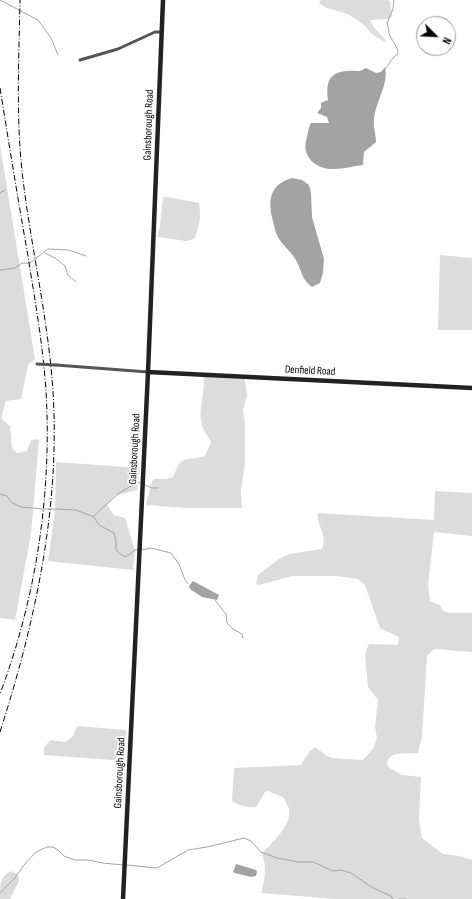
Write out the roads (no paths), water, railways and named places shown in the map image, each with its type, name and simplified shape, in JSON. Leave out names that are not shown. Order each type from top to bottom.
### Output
[{"type":"main road","name":"Gainsborough Road","points":[[123,899],[148,372],[163,0]]},
{"type":"main road","name":"Denfield Road","points":[[148,372],[472,388]]},
{"type":"street","points":[[80,60],[118,49],[155,32],[162,32]]},
{"type":"street","points":[[32,365],[56,365],[148,372]]},
{"type":"waterway","points":[[0,0],[38,20],[51,38],[58,55]]},
{"type":"waterway","points":[[384,70],[398,54],[398,51],[389,34],[387,23],[393,9],[394,0]]},
{"type":"waterway","points":[[0,193],[5,190]]},
{"type":"waterway","points":[[0,270],[15,268],[22,263],[30,263],[48,249],[69,250],[86,256]]},
{"type":"waterway","points":[[45,253],[55,258],[65,266],[68,275],[76,282]]},
{"type":"waterway","points":[[94,516],[119,493],[138,482],[141,483]]},
{"type":"waterway","points":[[145,485],[152,488],[158,488]]},
{"type":"waterway","points":[[0,494],[7,496],[11,502],[21,507],[76,510],[94,517],[99,525],[114,533],[116,550],[120,554],[126,557],[135,550],[138,550]]},
{"type":"waterway","points":[[141,550],[151,548],[171,553],[179,564],[188,584]]},
{"type":"waterway","points":[[215,600],[226,614],[227,623],[233,629],[242,634],[243,638]]},
{"type":"waterway","points":[[126,865],[157,868],[188,850],[244,838],[251,841],[261,852],[277,858],[298,862],[313,862],[333,871],[341,870],[351,873],[373,888],[391,896],[393,899]]},
{"type":"waterway","points":[[0,893],[15,878],[36,852],[47,847],[53,847],[64,856],[75,860],[88,860],[123,865]]},
{"type":"waterway","points":[[399,899],[406,899]]},
{"type":"railway","points":[[0,732],[23,654],[40,575],[47,535],[54,454],[54,414],[49,353],[26,201],[20,150],[18,86],[20,0]]},
{"type":"railway","points":[[0,88],[41,340],[45,374],[47,430],[44,507],[39,545],[23,621],[13,658],[0,694]]}]
